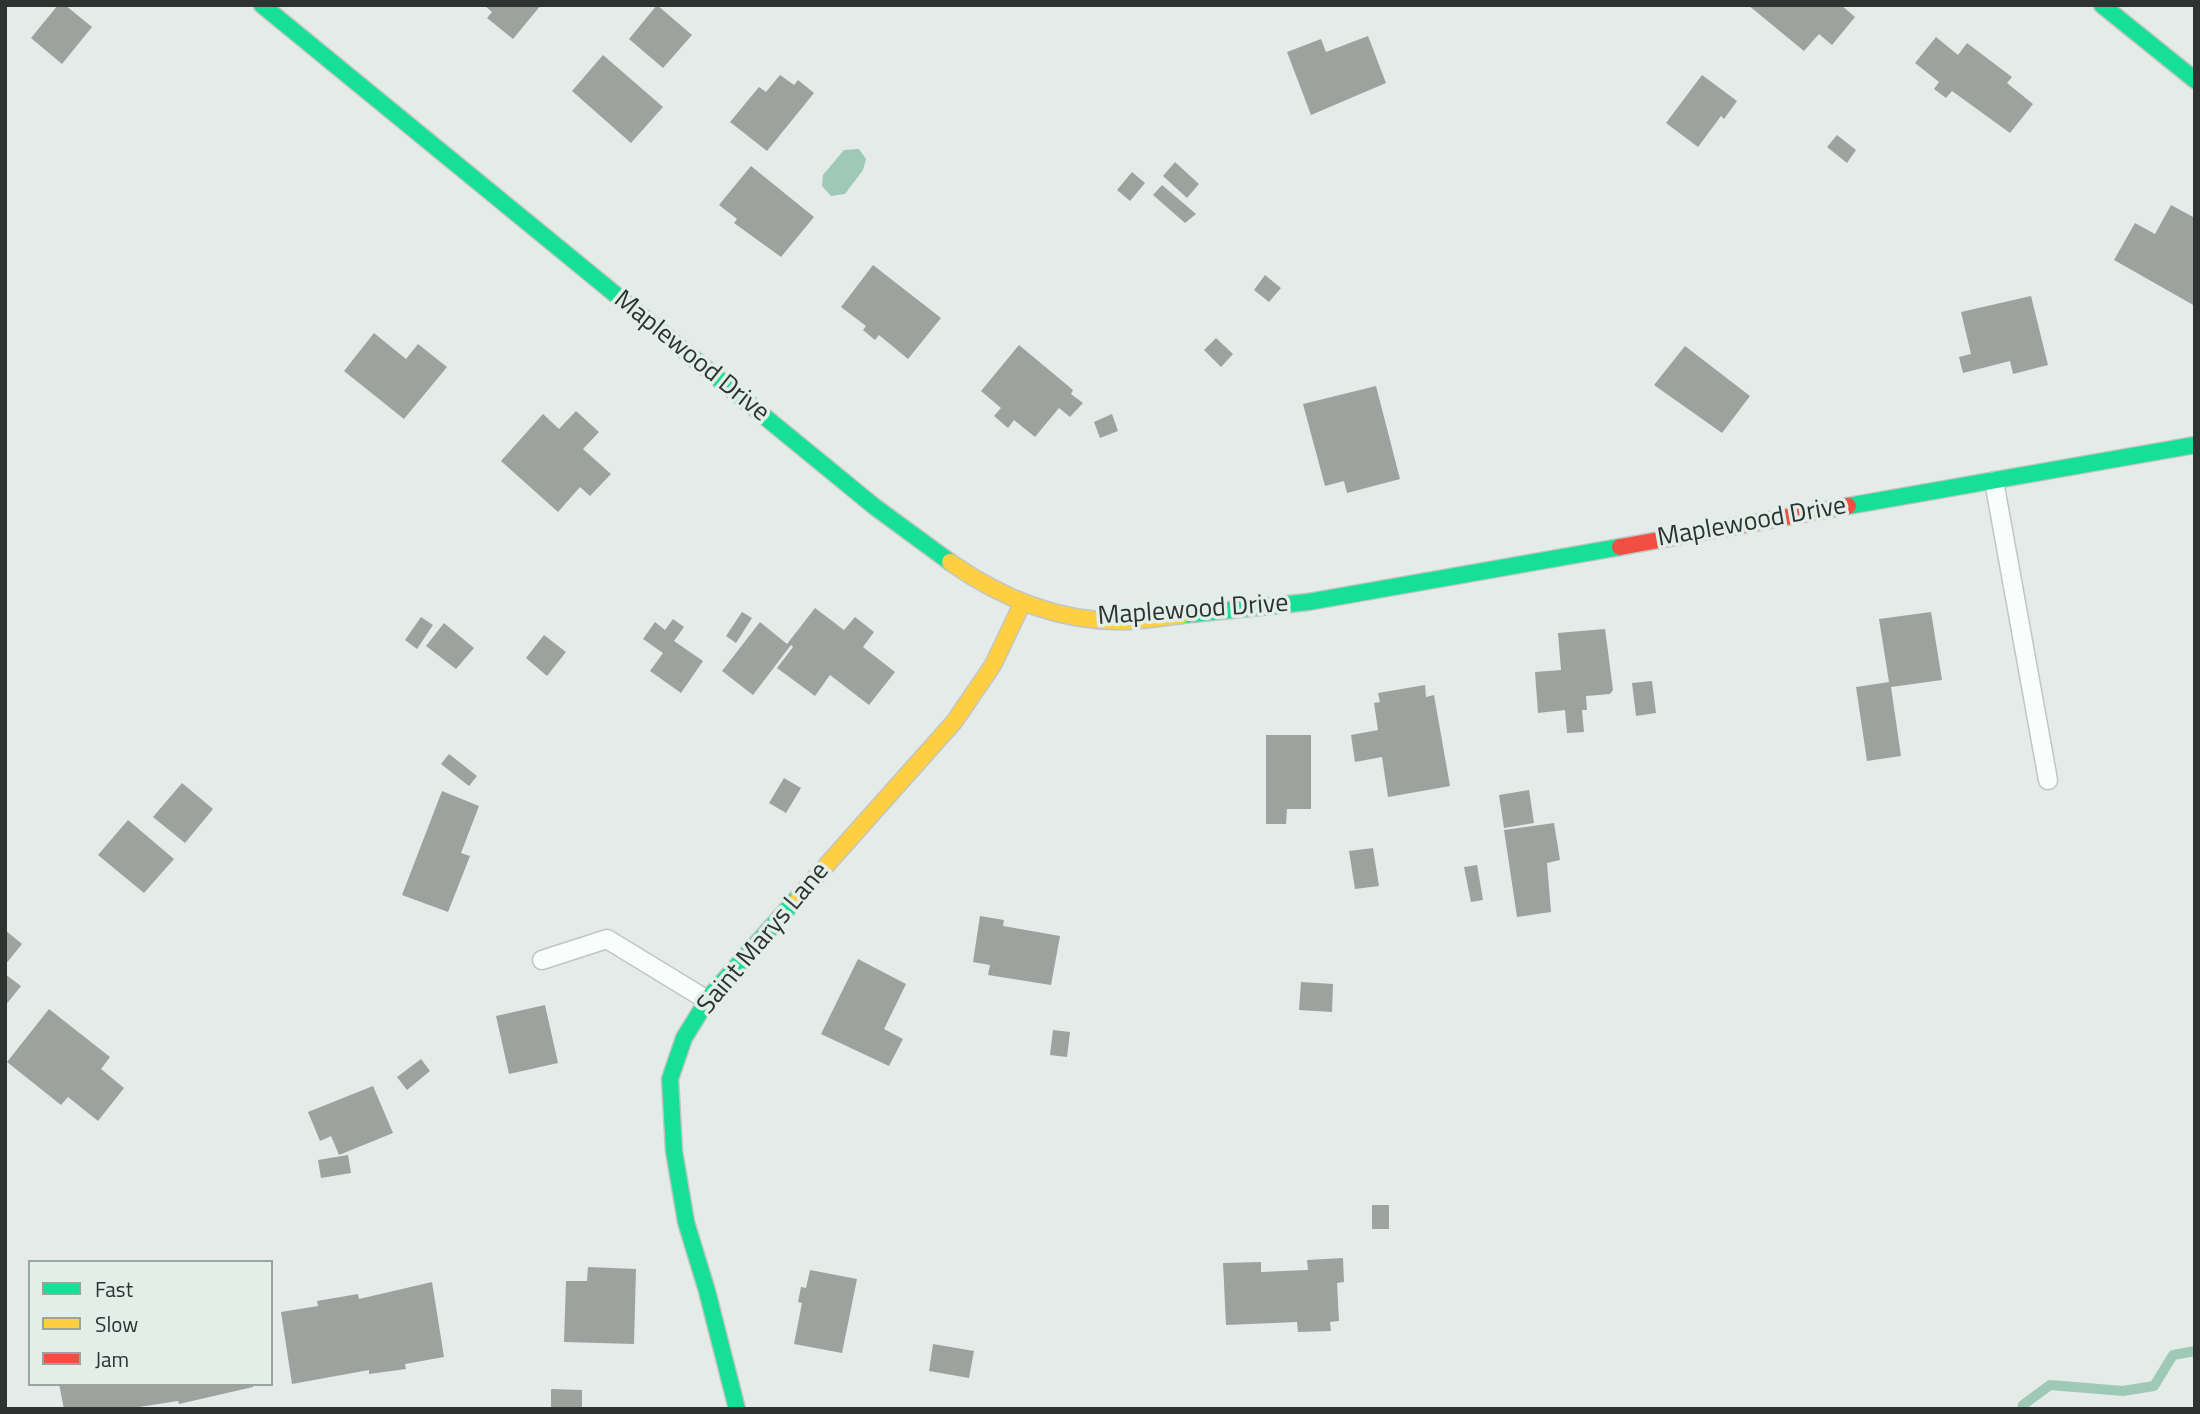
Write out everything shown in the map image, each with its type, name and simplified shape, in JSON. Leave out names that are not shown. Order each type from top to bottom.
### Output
[{"type":"street","name":"Maplewood Drive","points":[[262,5],[875,507],[966,575],[1000,595],[1055,614],[1123,621],[1308,602],[2195,445]]},
{"type":"street","points":[[2102,5],[2195,80]]},
{"type":"street","name":"Saint Marys Lane","points":[[737,1409],[707,1291],[686,1222],[674,1151],[670,1079],[684,1038],[707,1000],[954,722],[993,665],[1022,604]]},
{"type":"lane","points":[[1994,481],[2048,780]]},
{"type":"lane","points":[[542,960],[607,939],[707,1000]]},
{"type":"shaded area","points":[[859,149],[866,159],[863,170],[845,194],[831,196],[822,186],[823,175],[844,150]]},
{"type":"building","points":[[58,5],[65,5],[92,27],[62,64],[31,38]]},
{"type":"building","points":[[484,5],[541,5],[513,39],[487,18],[492,12]]},
{"type":"building","points":[[657,5],[692,35],[663,68],[629,39]]},
{"type":"building","points":[[1748,5],[1841,5],[1855,17],[1832,45],[1819,34],[1804,51]]},
{"type":"building","points":[[1368,36],[1386,83],[1311,115],[1287,52],[1321,39],[1326,52]]},
{"type":"building","points":[[1936,37],[1958,55],[1967,43],[2012,77],[2007,83],[2033,104],[2010,133],[1952,91],[1946,98],[1934,89],[1939,82],[1915,63]]},
{"type":"building","points":[[603,55],[663,107],[631,143],[572,91]]},
{"type":"building","points":[[780,75],[794,85],[798,80],[814,93],[767,151],[730,122],[759,87],[766,92]]},
{"type":"building","points":[[1702,75],[1737,101],[1724,119],[1721,116],[1698,147],[1666,123]]},
{"type":"building","points":[[1837,135],[1856,150],[1847,163],[1827,147]]},
{"type":"building","points":[[1175,162],[1199,184],[1187,198],[1163,176]]},
{"type":"building","points":[[751,166],[814,217],[781,257],[734,223],[737,219],[719,205]]},
{"type":"building","points":[[1132,172],[1145,183],[1130,201],[1117,190]]},
{"type":"building","points":[[1162,185],[1196,214],[1185,223],[1153,195]]},
{"type":"building","points":[[2171,205],[2195,218],[2195,306],[2114,260],[2135,223],[2155,234]]},
{"type":"building","points":[[873,265],[941,318],[908,359],[879,335],[875,340],[863,330],[866,326],[841,307]]},
{"type":"building","points":[[1265,275],[1281,288],[1269,302],[1254,290]]},
{"type":"building","points":[[2031,296],[2048,365],[2013,374],[2010,361],[1963,373],[1959,357],[1971,354],[1961,312]]},
{"type":"building","points":[[374,333],[406,359],[418,344],[447,367],[404,419],[344,371]]},
{"type":"building","points":[[1216,338],[1233,354],[1221,367],[1204,350]]},
{"type":"building","points":[[1019,345],[1073,390],[1071,394],[1083,403],[1070,417],[1059,408],[1035,437],[1014,420],[1008,428],[994,416],[1001,408],[981,391]]},
{"type":"building","points":[[1685,346],[1750,396],[1722,433],[1654,385]]},
{"type":"building","points":[[1376,386],[1400,479],[1347,493],[1344,481],[1325,486],[1303,404]]},
{"type":"building","points":[[576,411],[599,432],[583,449],[611,474],[590,496],[580,487],[558,512],[501,461],[543,414],[559,429]]},
{"type":"building","points":[[1112,414],[1118,431],[1100,438],[1094,422]]},
{"type":"building","points":[[815,608],[844,630],[855,617],[874,632],[863,647],[895,672],[869,705],[830,675],[815,696],[777,668],[793,647],[791,645],[753,695],[722,671],[760,622],[787,644]]},
{"type":"building","points":[[742,612],[752,618],[736,643],[726,636]]},
{"type":"building","points":[[1931,612],[1942,680],[1891,687],[1901,756],[1867,761],[1856,687],[1889,682],[1879,619]]},
{"type":"building","points":[[421,617],[433,625],[417,649],[405,640]]},
{"type":"building","points":[[673,619],[684,627],[674,641],[703,661],[681,693],[650,671],[663,653],[643,639],[655,622],[665,630]]},
{"type":"building","points":[[444,623],[474,648],[456,669],[426,646]]},
{"type":"building","points":[[1605,629],[1613,690],[1610,694],[1586,696],[1587,710],[1582,710],[1584,732],[1567,733],[1565,710],[1538,713],[1535,672],[1561,670],[1558,633]]},
{"type":"building","points":[[544,635],[566,652],[547,676],[526,658]]},
{"type":"building","points":[[1652,681],[1656,713],[1636,716],[1632,683]]},
{"type":"building","points":[[1425,685],[1426,697],[1434,695],[1450,786],[1388,797],[1382,757],[1355,762],[1351,735],[1378,730],[1374,703],[1380,702],[1378,693]]},
{"type":"building","points":[[1266,735],[1311,735],[1311,809],[1287,809],[1286,824],[1266,824]]},
{"type":"building","points":[[449,754],[477,776],[469,786],[441,764]]},
{"type":"building","points":[[784,778],[801,788],[786,813],[769,803]]},
{"type":"building","points":[[182,783],[213,809],[185,843],[153,817]]},
{"type":"building","points":[[1529,790],[1534,823],[1504,828],[1499,795]]},
{"type":"building","points":[[442,791],[479,806],[461,853],[470,856],[448,912],[402,895]]},
{"type":"building","points":[[128,820],[174,859],[144,893],[98,855]]},
{"type":"building","points":[[1554,823],[1560,860],[1547,863],[1551,912],[1517,917],[1504,830]]},
{"type":"building","points":[[1373,848],[1379,886],[1355,889],[1349,851]]},
{"type":"building","points":[[1477,865],[1483,900],[1471,902],[1464,867]]},
{"type":"building","points":[[980,916],[1004,920],[1003,926],[1060,936],[1051,985],[988,975],[990,965],[973,962]]},
{"type":"building","points":[[5,930],[22,944],[5,965]]},
{"type":"building","points":[[858,959],[906,984],[884,1029],[903,1039],[889,1066],[821,1034]]},
{"type":"building","points":[[5,974],[21,986],[5,1006]]},
{"type":"building","points":[[1301,982],[1333,984],[1332,1012],[1299,1010]]},
{"type":"building","points":[[545,1005],[558,1063],[509,1074],[496,1016]]},
{"type":"building","points":[[49,1009],[110,1057],[101,1069],[124,1088],[98,1121],[68,1097],[61,1105],[7,1062]]},
{"type":"building","points":[[1053,1030],[1070,1032],[1067,1057],[1050,1055]]},
{"type":"building","points":[[421,1059],[430,1071],[407,1090],[397,1077]]},
{"type":"building","points":[[373,1086],[393,1133],[339,1155],[331,1136],[320,1141],[308,1112]]},
{"type":"building","points":[[348,1155],[351,1173],[321,1178],[318,1160]]},
{"type":"building","points":[[1372,1205],[1389,1205],[1389,1229],[1372,1229]]},
{"type":"building","points":[[1343,1258],[1344,1282],[1337,1283],[1339,1321],[1330,1322],[1331,1331],[1298,1332],[1297,1322],[1226,1325],[1223,1263],[1261,1262],[1261,1272],[1308,1270],[1307,1260]]},
{"type":"building","points":[[588,1267],[636,1269],[634,1344],[564,1342],[566,1281],[587,1281]]},
{"type":"building","points":[[810,1270],[857,1279],[842,1353],[794,1344],[802,1303],[798,1302],[801,1287],[806,1288]]},
{"type":"building","points":[[432,1282],[444,1357],[405,1364],[406,1369],[369,1374],[369,1370],[292,1384],[281,1312],[318,1306],[317,1301],[358,1294],[359,1299]]},
{"type":"building","points":[[933,1344],[974,1351],[969,1378],[929,1371]]},
{"type":"building","points":[[59,1386],[253,1386],[179,1404],[178,1401],[126,1409],[64,1409]]},
{"type":"building","points":[[551,1389],[582,1390],[582,1409],[551,1409]]},
{"type":"waterway","points":[[2022,1409],[2023,1405],[2050,1385],[2123,1391],[2154,1386],[2173,1355],[2195,1351]]},
{"type":"traffic: fast","points":[[262,5],[875,507],[950,562]]},
{"type":"traffic: fast","points":[[2102,5],[2195,80]]},
{"type":"traffic: fast","points":[[1848,506],[2195,445]]},
{"type":"traffic: fast","points":[[1182,615],[1308,602],[1620,547]]},
{"type":"traffic: fast","points":[[737,1409],[707,1291],[686,1222],[674,1151],[670,1079],[684,1038],[710,996],[799,896]]},
{"type":"traffic: slow","points":[[950,562],[1010,597],[1054,612],[1076,617],[1123,621],[1182,615]]},
{"type":"traffic: slow","points":[[799,896],[954,722],[993,665],[1022,604]]},
{"type":"traffic: jam","points":[[1620,547],[1848,506]]}]
